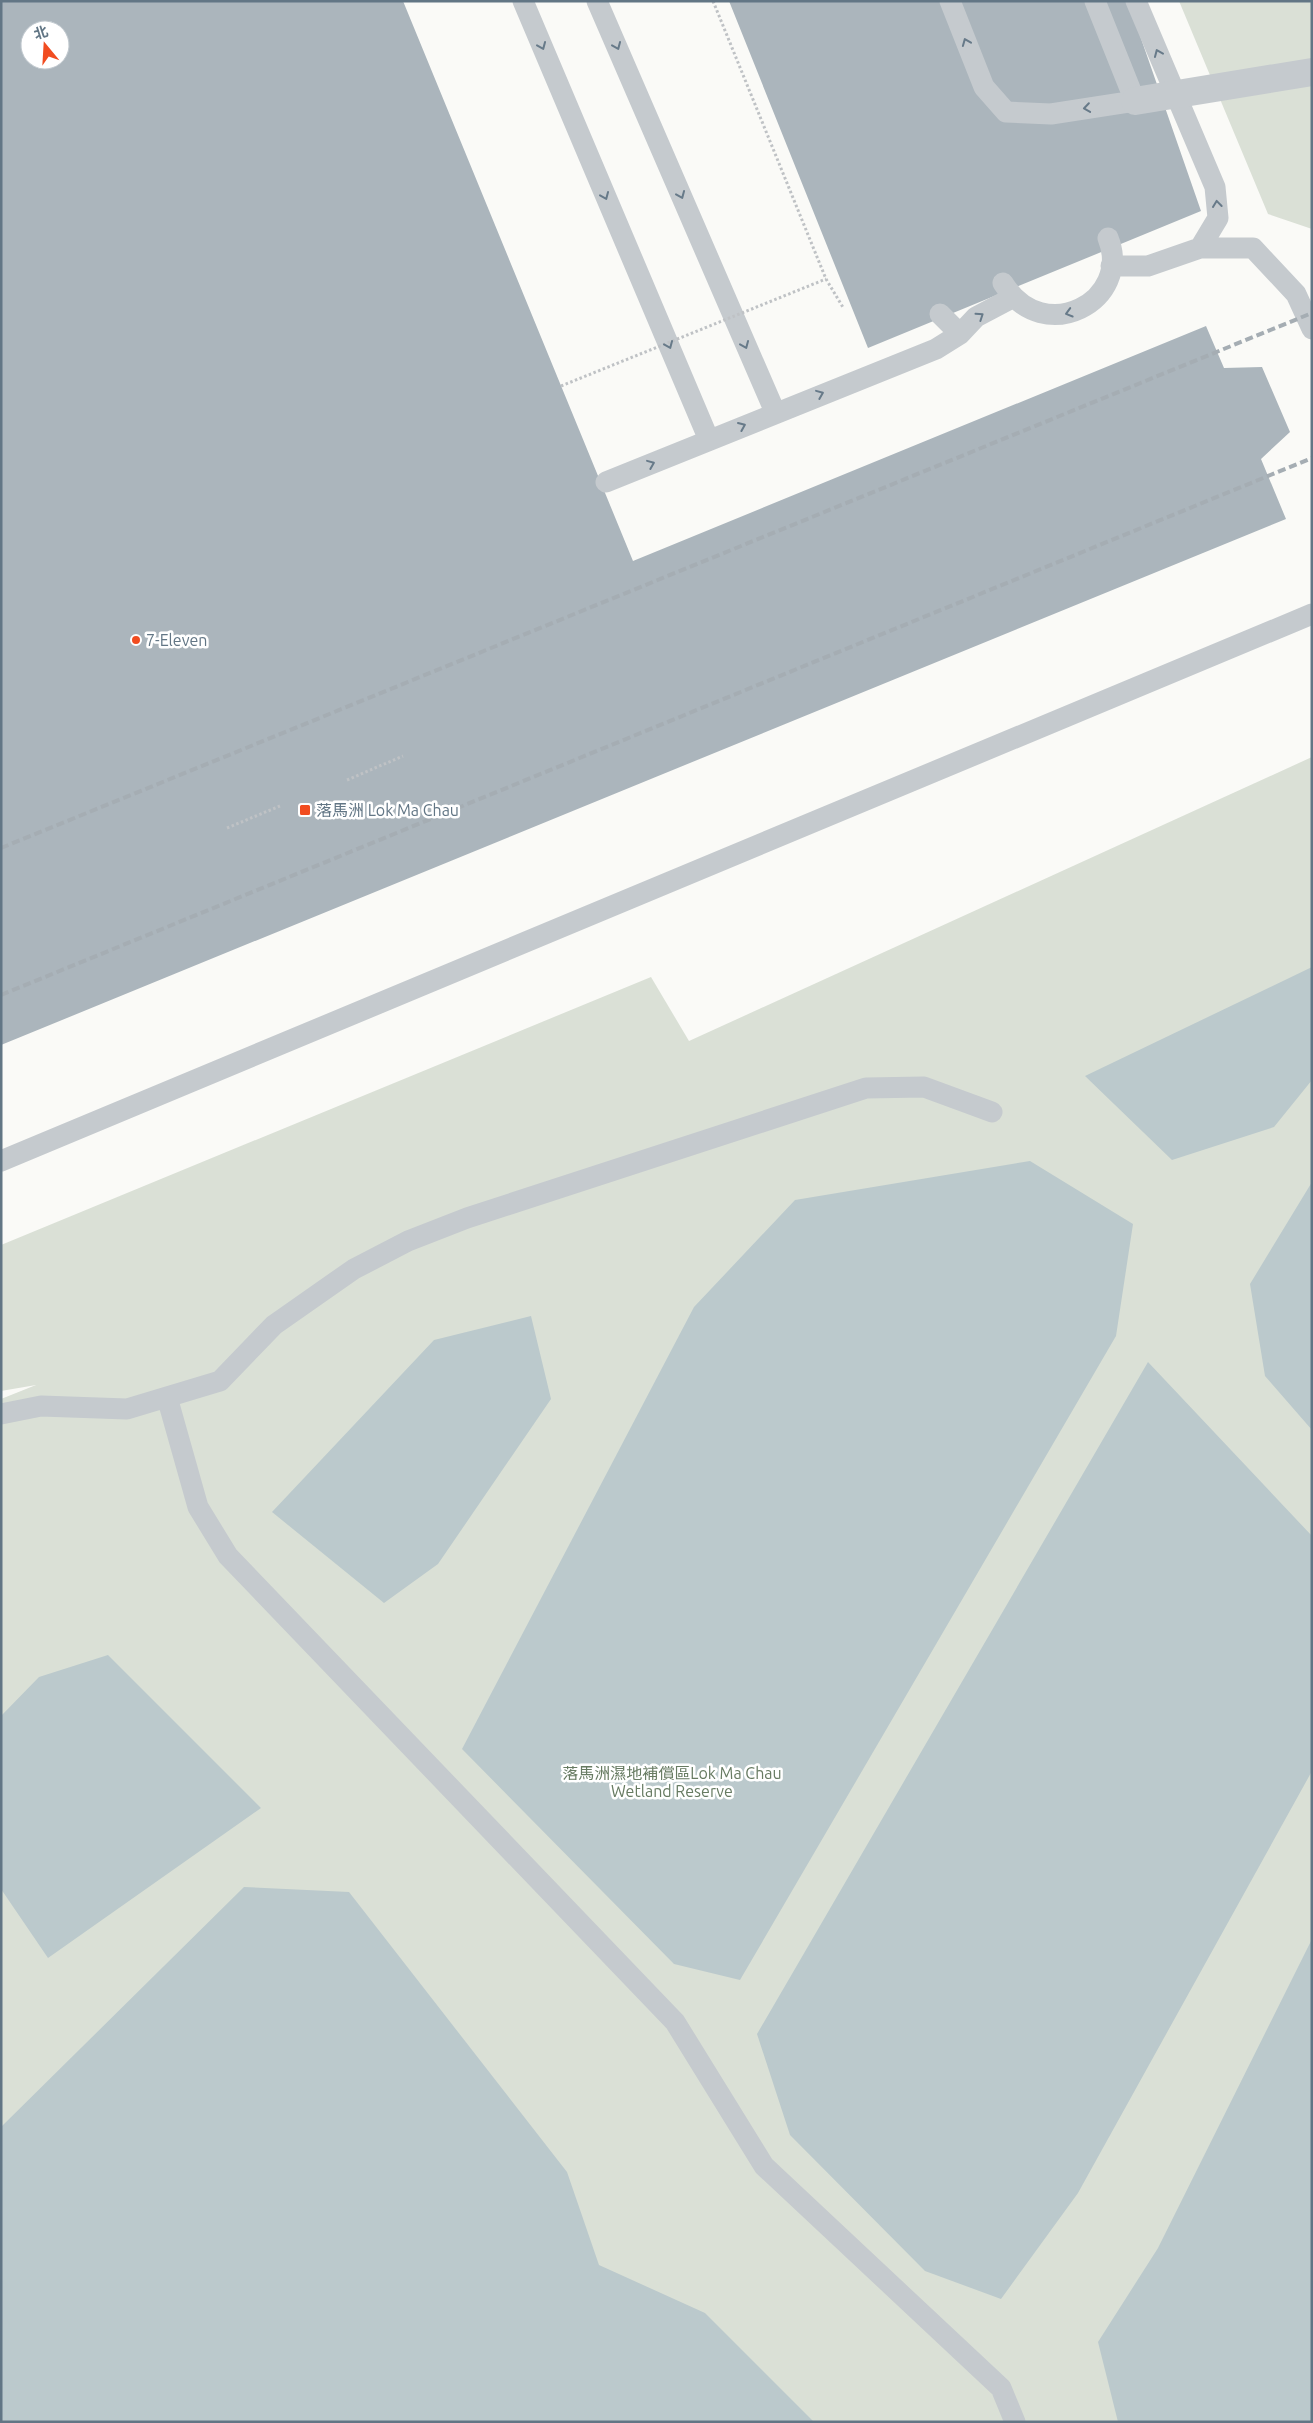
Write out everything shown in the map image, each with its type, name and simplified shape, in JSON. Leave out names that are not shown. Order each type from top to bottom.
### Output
[{"type":"street","points":[[1136,101],[1312,72]]},
{"type":"lane","points":[[523,1],[709,440]]},
{"type":"lane","points":[[598,1],[775,412]]},
{"type":"lane","points":[[950,1],[984,87],[1006,112],[1051,114],[1136,101],[1095,1]]},
{"type":"lane","points":[[1136,1],[1214,187],[1218,218],[1200,248]]},
{"type":"lane","points":[[606,482],[775,412],[936,349],[960,334],[976,317],[1008,290],[1027,309],[1044,314],[1063,315],[1080,309],[1095,298],[1106,283],[1111,266],[1111,246],[1108,238]]},
{"type":"lane","points":[[1111,266],[1148,266],[1200,248],[1252,248],[1296,294],[1312,329]]},
{"type":"lane","points":[[940,314],[960,334]]},
{"type":"lane","points":[[1,1162],[1312,614]]},
{"type":"lane","points":[[1,1414],[41,1406],[127,1409],[220,1382],[274,1325],[354,1269],[408,1241],[467,1218],[866,1088],[924,1087],[992,1112]]},
{"type":"lane","points":[[167,1397],[198,1507],[228,1556],[675,2022],[764,2166],[1001,2388],[1015,2422]]},
{"type":"path","points":[[713,1],[826,279],[844,309]]},
{"type":"path","points":[[561,386],[826,279]]},
{"type":"path","points":[[347,780],[403,756]]},
{"type":"path","points":[[227,828],[280,806]]},
{"type":"green space","points":[[1179,1],[1312,1],[1312,229],[1268,214]]},
{"type":"green space","name":"落馬洲濕地補償區Lok Ma Chau Wetland Reserve","points":[[1312,757],[1312,2422],[1,2422],[1,1399],[36,1385],[1,1391],[1,1245],[651,977],[689,1041]]},
{"type":"shaded area","points":[[1312,967],[1312,1080],[1274,1127],[1172,1160],[1085,1076]]},
{"type":"shaded area","points":[[1030,1161],[1133,1224],[1116,1336],[740,1980],[674,1964],[462,1749],[694,1307],[795,1200]]},
{"type":"shaded area","points":[[1312,1182],[1312,1430],[1265,1376],[1250,1284]]},
{"type":"shaded area","points":[[531,1316],[551,1399],[438,1564],[384,1603],[272,1512],[434,1340]]},
{"type":"shaded area","points":[[1148,1362],[1312,1536],[1312,1771],[1078,2193],[1001,2299],[925,2271],[790,2135],[757,2034]]},
{"type":"shaded area","points":[[108,1655],[261,1808],[48,1958],[1,1889],[1,1716],[39,1677]]},
{"type":"shaded area","points":[[244,1887],[349,1892],[567,2172],[599,2265],[705,2313],[814,2422],[1,2422],[1,2127]]},
{"type":"shaded area","points":[[1312,1939],[1312,2422],[1118,2422],[1098,2342],[1158,2248]]},
{"type":"building","points":[[1,1],[403,1],[633,561],[1206,326],[1224,368],[1262,367],[1290,432],[1261,459],[1286,519],[1,1045]]},
{"type":"building","points":[[729,1],[1128,1],[1201,211],[868,348]]},
{"type":"railway","points":[[1,848],[1312,313]]},
{"type":"railway","points":[[1,995],[1312,458]]},
{"type":"place","name":"7-Eleven","points":[[136,640]]},
{"type":"place","name":"落馬洲 Lok Ma Chau","points":[[305,810]]}]
